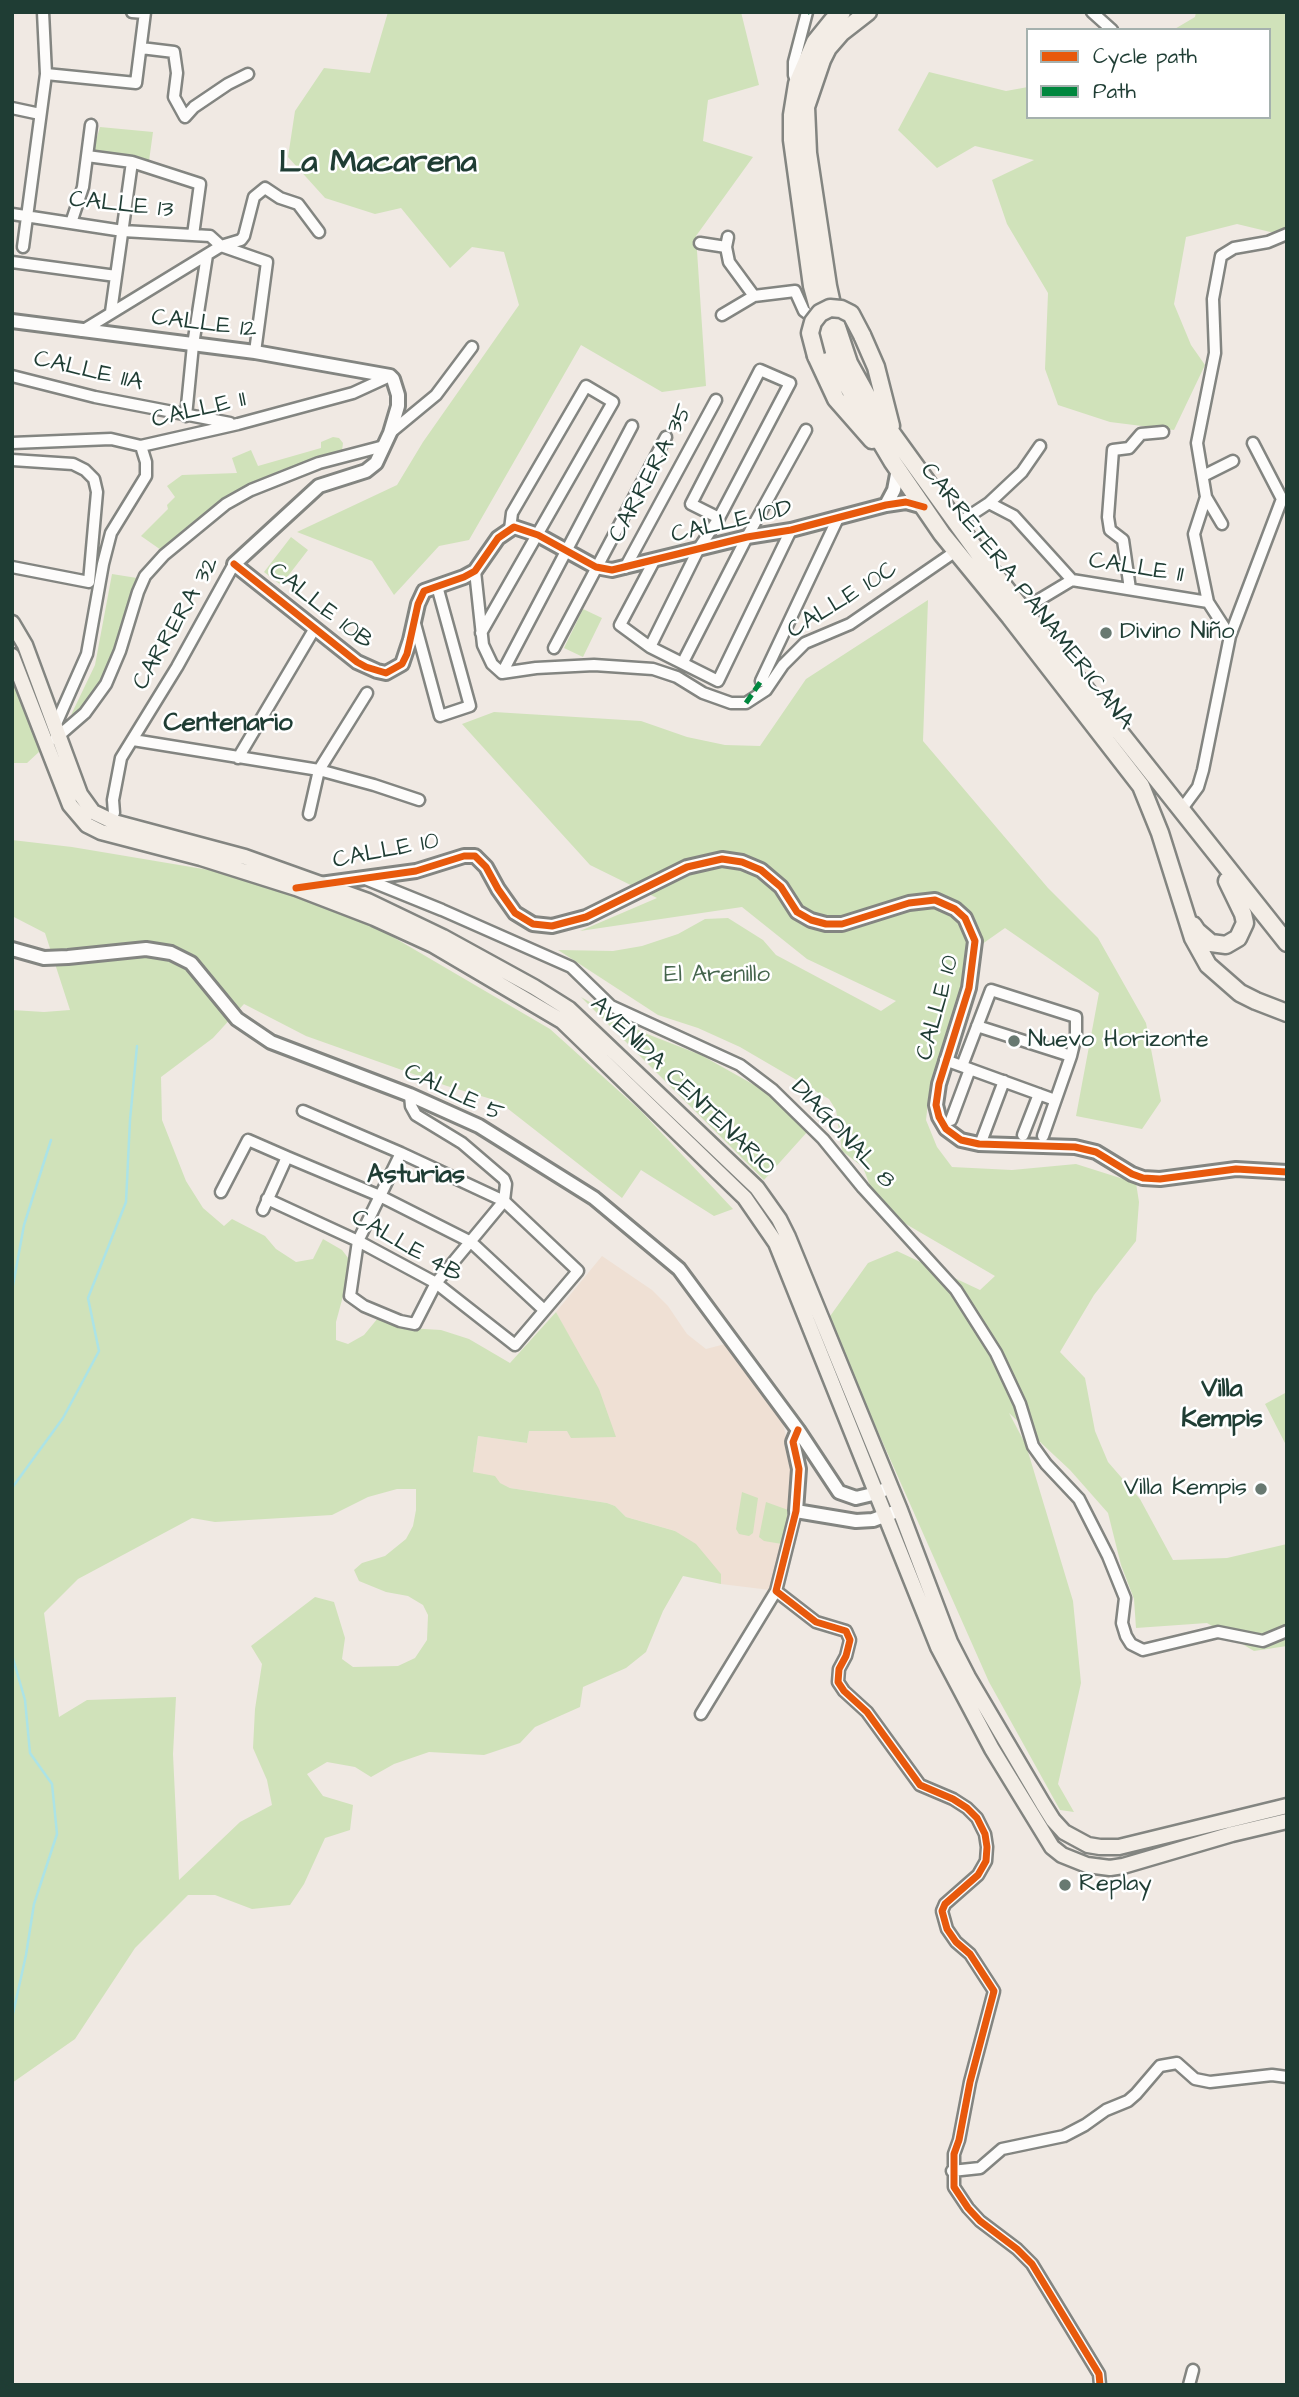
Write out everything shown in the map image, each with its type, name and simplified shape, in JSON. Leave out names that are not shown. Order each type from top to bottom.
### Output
[{"type":"highway","name":"CARRETERA PANAMERICANA","points":[[842,12],[815,42],[797,84],[792,116],[792,141],[812,286],[828,348],[839,372],[895,465],[924,507],[1136,778],[1155,818],[1193,938],[1208,965],[1240,993],[1287,1013]]},
{"type":"highway","name":"CARRETERA PANAMERICANA","points":[[868,12],[841,33],[821,60],[806,107],[808,153],[837,327],[857,379],[933,494],[1287,943]]},
{"type":"highway","points":[[893,435],[883,390],[851,314],[830,308],[820,313],[813,322],[810,333],[816,356],[836,399],[895,465]]},
{"type":"highway","points":[[1180,897],[1197,931],[1211,943],[1226,945],[1238,938],[1242,932],[1245,923],[1240,905],[1205,842]]},
{"type":"main road","name":"AVENIDA CENTENARIO","points":[[12,623],[25,645],[58,729],[76,802],[101,818],[235,854],[325,884],[398,914],[443,937],[569,1009],[751,1183],[779,1219],[788,1237],[883,1490],[886,1516],[968,1677],[1053,1820],[1070,1836],[1088,1845],[1119,1847],[1287,1806]]},
{"type":"main road","name":"AVENIDA CENTENARIO","points":[[12,656],[48,746],[87,825],[101,832],[201,858],[296,888],[421,939],[562,1021],[733,1185],[755,1210],[776,1242],[883,1490],[900,1510],[938,1647],[986,1739],[1052,1847],[1087,1866],[1110,1868],[1287,1821]]},
{"type":"street","points":[[23,247],[46,74],[43,12]]},
{"type":"street","points":[[46,74],[136,83],[145,13],[132,12]]},
{"type":"street","points":[[1092,12],[1110,28]]},
{"type":"street","points":[[797,84],[794,62],[807,13]]},
{"type":"street","points":[[141,48],[174,52],[177,73],[174,97],[185,117],[194,107],[248,74]]},
{"type":"street","points":[[12,108],[40,114]]},
{"type":"street","points":[[71,223],[83,187],[91,125]]},
{"type":"street","points":[[87,156],[132,162],[200,184],[193,235]]},
{"type":"street","points":[[111,312],[132,162]]},
{"type":"street","points":[[81,331],[221,246],[244,236],[254,197],[265,188],[298,204],[319,232]]},
{"type":"street","name":"CALLE 13","points":[[12,214],[123,230],[210,236],[221,246],[267,262],[255,352]]},
{"type":"street","points":[[1222,524],[1206,498],[1197,443],[1215,353],[1213,299],[1221,257],[1234,247],[1268,242],[1287,234]]},
{"type":"street","points":[[700,243],[727,242],[729,262],[754,296]]},
{"type":"street","points":[[186,416],[192,345],[207,255]]},
{"type":"street","points":[[12,262],[116,276]]},
{"type":"street","points":[[722,315],[754,296],[795,291],[804,312],[822,323]]},
{"type":"street","name":"CALLE 12","points":[[12,321],[255,352],[390,376]]},
{"type":"street","points":[[58,729],[85,713],[106,684],[145,576],[164,555],[218,510],[251,490],[387,439],[436,396],[472,347]]},
{"type":"street","points":[[650,647],[699,548],[719,518],[790,383],[760,370],[691,504],[719,518]]},
{"type":"street","points":[[353,393],[359,385],[361,371]]},
{"type":"street","name":"CALLE 11A","points":[[12,376],[95,397],[238,424]]},
{"type":"street","points":[[387,439],[398,406],[398,395],[390,376]]},
{"type":"street","name":"CALLE 11","points":[[12,443],[111,439],[141,446],[238,424],[353,393],[390,376]]},
{"type":"street","points":[[438,586],[470,706],[440,716],[414,619],[420,597],[424,591],[438,586],[464,578],[475,571],[498,538],[512,528],[512,513],[586,386],[613,402],[481,633]]},
{"type":"street","name":"CARRERA 35","points":[[625,569],[716,400]]},
{"type":"street","points":[[475,571],[483,645],[492,664],[502,673],[632,426]]},
{"type":"street","points":[[683,662],[806,430]]},
{"type":"street","points":[[1130,589],[1123,540],[1110,530],[1108,517],[1113,450],[1129,448],[1141,434],[1163,432]]},
{"type":"street","points":[[554,648],[666,438]]},
{"type":"street","name":"CARRERA 32","points":[[114,813],[113,800],[121,758],[177,667],[234,564],[319,486],[371,468],[387,439]]},
{"type":"street","points":[[1181,810],[1198,787],[1230,636],[1282,499],[1253,443]]},
{"type":"street","points":[[48,746],[58,729],[87,654],[111,533],[146,476],[146,462],[141,446]]},
{"type":"street","points":[[957,524],[989,503],[1021,472],[1040,446]]},
{"type":"street","points":[[12,460],[73,464],[94,479],[97,492],[89,582],[12,568]]},
{"type":"street","points":[[1202,476],[1233,461]]},
{"type":"street","points":[[886,505],[894,491],[895,465]]},
{"type":"street","points":[[1206,498],[1194,534],[1208,602],[1230,636]]},
{"type":"street","name":"CALLE 10D","points":[[512,528],[538,535],[596,567],[612,570],[625,569],[747,537],[791,530],[886,505],[906,502],[924,507]]},
{"type":"street","points":[[989,503],[1014,516],[1072,580]]},
{"type":"street","points":[[761,681],[838,518]]},
{"type":"street","points":[[654,561],[620,625],[650,647],[718,681],[791,530]]},
{"type":"street","name":"CALLE 10C","points":[[502,673],[594,665],[653,669],[677,677],[703,693],[731,703],[747,703],[766,690],[783,665],[805,643],[850,624],[912,584],[956,551]]},
{"type":"street","name":"CALLE 10B","points":[[234,564],[357,662],[377,671],[386,673],[402,664],[407,654],[414,619]]},
{"type":"street","name":"CALLE 11","points":[[1022,610],[1072,580],[1208,602]]},
{"type":"street","points":[[238,758],[314,628]]},
{"type":"street","points":[[309,814],[319,770],[367,693]]},
{"type":"street","points":[[133,740],[319,770],[419,800]]},
{"type":"street","name":"CALLE 10","points":[[296,888],[416,871],[464,856],[475,856],[486,867],[515,914],[533,923],[552,926],[586,917],[687,867],[722,859],[742,862],[761,870],[780,887],[797,912],[826,924],[842,924],[909,903],[935,900],[955,909],[965,918],[975,942],[969,988],[945,1060],[936,1105],[946,1129],[961,1140],[979,1144],[1075,1147],[1096,1152],[1143,1178],[1160,1179],[1236,1170],[1287,1172]]},
{"type":"street","name":"DIAGONAL 8","points":[[363,878],[571,967],[611,1006],[740,1065],[773,1090],[823,1139],[863,1188],[956,1290],[996,1353],[1020,1404],[1033,1446],[1079,1499],[1108,1556],[1125,1598],[1122,1623],[1132,1644],[1143,1650],[1217,1632],[1263,1641],[1287,1630]]},
{"type":"street","name":"CALLE 5","points":[[12,949],[44,958],[146,949],[171,953],[191,963],[237,1018],[271,1042],[410,1095],[479,1126],[594,1198],[679,1269],[798,1430],[839,1492],[856,1498],[883,1490]]},
{"type":"street","points":[[951,1120],[977,1026],[991,990],[1076,1017],[1076,1035],[1071,1056],[1044,1136]]},
{"type":"street","points":[[977,1026],[1071,1056]]},
{"type":"street","points":[[945,1060],[1055,1100]]},
{"type":"street","points":[[981,1142],[1004,1081]]},
{"type":"street","points":[[1023,1135],[1039,1094]]},
{"type":"street","points":[[401,1153],[358,1241],[349,1296],[364,1306],[400,1321],[415,1324],[436,1283],[504,1201],[504,1179],[462,1143],[416,1115],[411,1106],[410,1095]]},
{"type":"street","points":[[220,1192],[248,1140],[380,1196],[471,1242],[544,1310],[578,1272],[504,1201],[303,1111]]},
{"type":"street","points":[[263,1210],[288,1158]]},
{"type":"street","name":"CALLE 4B","points":[[267,1199],[358,1241],[436,1283],[515,1345],[544,1310]]},
{"type":"street","points":[[701,1714],[776,1591],[796,1511],[799,1469],[793,1442],[798,1430]]},
{"type":"street","points":[[796,1511],[856,1521],[886,1516],[900,1510]]},
{"type":"street","points":[[776,1591],[816,1622],[846,1632],[850,1640],[839,1669],[838,1682],[867,1712],[920,1785],[967,1808],[977,1818],[985,1833],[988,1847],[986,1861],[978,1875],[948,1901],[942,1911],[947,1929],[956,1942],[970,1954],[994,1991],[954,2154],[954,2187],[980,2221],[1032,2264],[1099,2374],[1100,2385]]},
{"type":"street","points":[[953,2171],[980,2168],[1002,2150],[1064,2136],[1136,2094],[1160,2066],[1177,2063],[1195,2079],[1210,2082],[1272,2075],[1287,2077]]},
{"type":"street","points":[[1189,2385],[1193,2370]]},
{"type":"shaded area","points":[[602,1256],[652,1290],[668,1306],[687,1334],[706,1349],[729,1343],[781,1415],[792,1462],[794,1497],[770,1590],[721,1584],[721,1574],[675,1531],[626,1517],[615,1506],[510,1488],[473,1472],[478,1436],[527,1443],[529,1431],[567,1431],[574,1346],[556,1312]]},
{"type":"green space","points":[[388,12],[741,12],[759,85],[708,100],[703,141],[753,157],[696,236],[706,386],[662,392],[581,345],[469,540],[439,546],[394,595],[372,561],[297,532],[397,485],[423,442],[519,305],[504,252],[472,247],[450,268],[401,208],[375,214],[325,198],[288,157],[295,111],[324,68],[370,73]]},
{"type":"green space","points":[[1196,12],[1287,12],[1287,236],[1237,224],[1186,237],[1174,304],[1191,345],[1205,365],[1174,430],[1110,422],[1058,405],[1045,369],[1048,293],[1007,224],[992,180],[1034,160],[975,146],[937,168],[898,130],[929,72],[1006,91],[1026,87],[1026,119],[1271,119],[1271,28],[1176,28],[1195,17]]},
{"type":"green space","points":[[100,127],[153,132],[149,161],[92,154]]},
{"type":"green space","points":[[333,437],[339,438],[343,443],[342,451],[281,470],[235,492],[184,529],[161,550],[141,536],[168,509],[167,505],[175,497],[167,486],[182,475],[237,473],[232,458],[251,450],[258,466],[321,448],[321,442]]},
{"type":"green space","points":[[291,537],[308,550],[281,585],[264,572]]},
{"type":"green space","points":[[112,574],[137,578],[110,666],[101,685],[80,710],[71,715],[95,665]]},
{"type":"green space","name":"El Arenillo","points":[[928,600],[923,741],[1048,888],[1098,938],[1146,1023],[1161,1101],[1142,1129],[1076,1116],[1099,993],[1005,928],[968,954],[960,997],[930,1086],[926,1120],[937,1147],[952,1167],[1012,1170],[1076,1164],[1136,1183],[1139,1202],[1136,1241],[1094,1295],[1060,1352],[1085,1378],[1095,1431],[1108,1462],[1140,1499],[1173,1560],[1227,1558],[1287,1544],[1287,1646],[1254,1651],[1207,1623],[1136,1628],[1134,1599],[1121,1565],[1108,1513],[1070,1470],[1009,1413],[1026,1445],[1073,1601],[1081,1683],[1058,1784],[1074,1812],[1060,1810],[989,1682],[828,1319],[868,1263],[897,1251],[980,1290],[995,1276],[899,1220],[870,1186],[863,1167],[842,1151],[836,1110],[829,1099],[740,1047],[698,1028],[658,1015],[558,950],[613,951],[642,946],[678,934],[705,919],[728,918],[763,940],[776,955],[881,1011],[896,1001],[807,959],[742,907],[580,931],[657,898],[590,865],[462,724],[494,712],[641,721],[687,737],[725,745],[760,746],[806,679]]},
{"type":"green space","points":[[583,609],[602,618],[583,657],[564,648]]},
{"type":"green space","points":[[12,672],[40,751],[27,763],[12,763]]},
{"type":"green space","points":[[12,840],[72,847],[233,874],[364,920],[550,1029],[641,1111],[733,1209],[714,1216],[641,1170],[622,1198],[498,1101],[447,1086],[306,1036],[244,1004],[213,1038],[161,1077],[162,1120],[186,1181],[203,1208],[224,1226],[232,1219],[265,1236],[276,1249],[296,1262],[313,1259],[323,1239],[342,1250],[352,1263],[336,1322],[336,1340],[348,1344],[364,1335],[378,1318],[408,1328],[441,1330],[469,1339],[510,1363],[556,1312],[599,1389],[616,1437],[571,1438],[567,1431],[529,1431],[527,1443],[478,1436],[473,1472],[495,1476],[500,1483],[510,1488],[607,1503],[615,1506],[626,1517],[675,1531],[696,1544],[721,1574],[721,1584],[683,1576],[663,1611],[646,1652],[626,1668],[583,1687],[580,1707],[535,1727],[520,1743],[484,1755],[429,1752],[394,1764],[371,1777],[355,1767],[327,1762],[307,1774],[323,1796],[353,1805],[350,1830],[325,1838],[304,1884],[290,1905],[252,1909],[215,1895],[188,1895],[135,1948],[75,2039],[12,2083],[12,1010],[70,1010],[45,933],[12,916]],"holes":[[[397,1489],[416,1489],[413,1526],[406,1539],[385,1556],[362,1563],[354,1570],[359,1581],[386,1592],[408,1596],[423,1605],[428,1615],[427,1640],[415,1658],[398,1666],[353,1667],[342,1659],[345,1638],[334,1602],[315,1597],[251,1646],[262,1664],[255,1709],[253,1748],[267,1780],[272,1805],[240,1822],[179,1880],[173,1754],[176,1697],[87,1700],[59,1717],[44,1613],[78,1579],[192,1518],[215,1522],[332,1515],[368,1497]]]},
{"type":"green space","points":[[581,997],[642,1032],[701,1055],[765,1091],[808,1131],[764,1180]]},
{"type":"green space","points":[[1287,1392],[1287,1445],[1286,1445],[1265,1404]]},
{"type":"green space","points":[[742,1492],[758,1498],[753,1533],[749,1536],[739,1534],[736,1529]]},
{"type":"green space","points":[[766,1502],[791,1511],[782,1544],[764,1541],[759,1537]]},
{"type":"waterway","points":[[12,1488],[63,1418],[99,1351],[88,1298],[126,1202],[137,1046]]},
{"type":"waterway","points":[[12,1291],[24,1225],[51,1140]]},
{"type":"waterway","points":[[12,1655],[25,1700],[30,1753],[52,1784],[57,1834],[34,1904],[12,2018]]},
{"type":"marked path","points":[[746,703],[761,681]]},
{"type":"cycle path","points":[[234,564],[357,662],[386,673],[402,664],[407,654],[418,604],[424,591],[475,571],[498,538],[514,527],[538,535],[596,567],[612,570],[747,537],[791,530],[886,505],[906,502],[924,507]]},
{"type":"cycle path","points":[[296,888],[416,871],[464,856],[475,856],[486,867],[515,913],[533,924],[552,926],[586,917],[687,867],[722,859],[742,862],[761,870],[781,887],[797,912],[826,924],[842,924],[909,903],[935,900],[955,909],[965,918],[975,941],[969,988],[939,1084],[936,1105],[946,1129],[961,1140],[979,1144],[1075,1147],[1096,1152],[1143,1178],[1160,1179],[1236,1169],[1287,1172]]},
{"type":"cycle path","points":[[798,1430],[793,1442],[799,1469],[796,1511],[776,1591],[816,1622],[846,1631],[850,1640],[839,1669],[838,1682],[844,1691],[867,1712],[920,1785],[967,1808],[977,1818],[985,1834],[986,1861],[978,1875],[945,1904],[942,1911],[947,1929],[956,1942],[970,1954],[994,1991],[954,2154],[954,2187],[980,2221],[1032,2264],[1099,2374],[1100,2385]]},
{"type":"place","name":"Divino Niño","points":[[1106,633]]},
{"type":"place","name":"Nuevo Horizonte","points":[[1014,1041]]},
{"type":"place","name":"Villa Kempis","points":[[1261,1489]]},
{"type":"place","name":"Replay","points":[[1065,1885]]},
{"type":"district","name":"La Macarena","points":[[378,164]]},
{"type":"district","name":"Centenario","points":[[228,725]]},
{"type":"district","name":"Asturias","points":[[416,1177]]},
{"type":"district","name":"Villa Kempis","points":[[1222,1406]]}]
